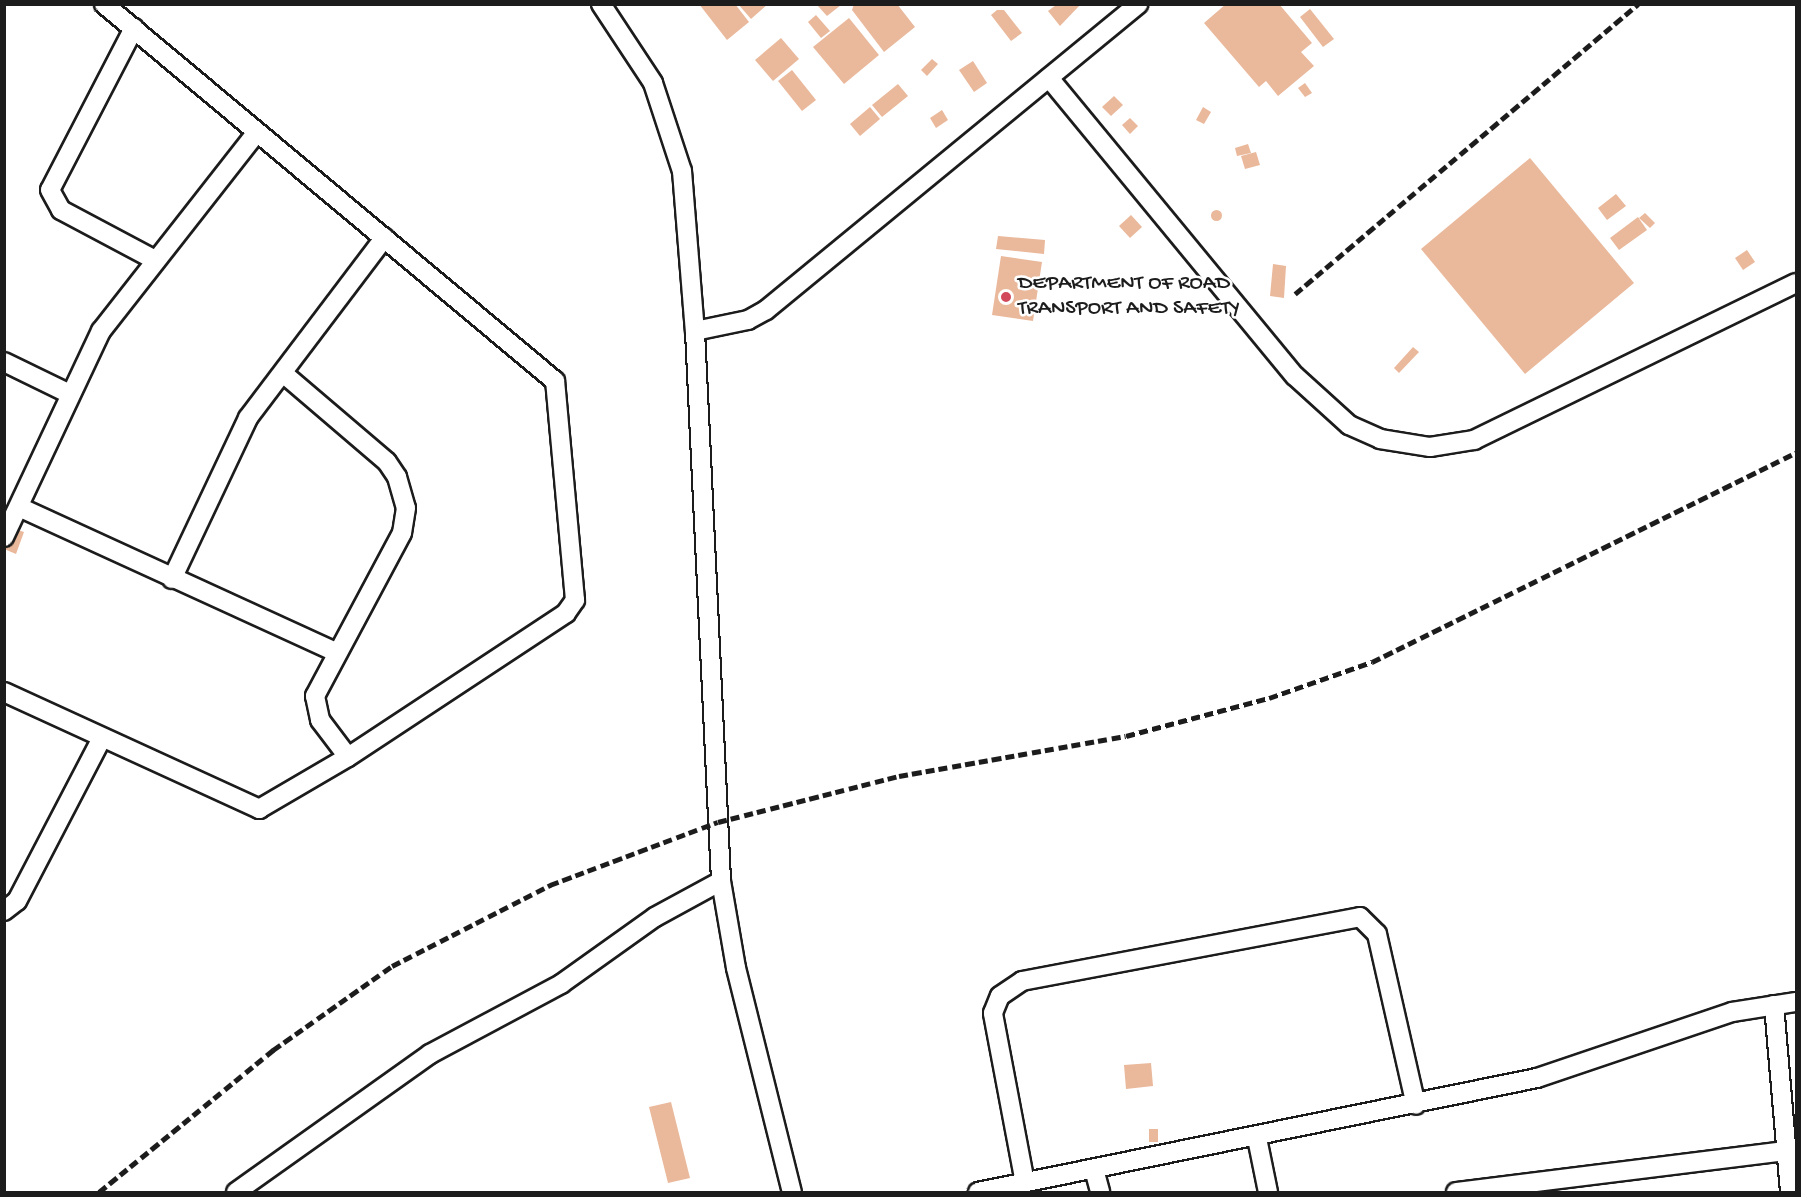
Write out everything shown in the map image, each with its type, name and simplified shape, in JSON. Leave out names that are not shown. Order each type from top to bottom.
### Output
[{"type":"street","points":[[4,692],[254,809],[270,805],[348,758],[566,613],[575,600],[557,384],[104,4]]},
{"type":"street","points":[[600,4],[644,66],[678,152],[695,331],[721,880],[736,968],[792,1192]]},
{"type":"street","points":[[695,331],[748,320],[766,310],[1138,4]]},
{"type":"street","points":[[134,28],[50,190],[61,210],[155,260]]},
{"type":"street","points":[[1050,78],[1295,376],[1349,425],[1380,440],[1430,447],[1474,440],[1797,283]]},
{"type":"street","points":[[4,537],[101,331],[256,133]]},
{"type":"street","points":[[172,579],[237,436],[384,238]]},
{"type":"street","points":[[4,362],[70,394]]},
{"type":"street","points":[[284,374],[387,462],[403,491],[402,533],[318,686],[315,704],[320,720],[348,758]]},
{"type":"street","points":[[19,507],[335,652]]},
{"type":"street","points":[[4,911],[17,901],[102,738]]},
{"type":"street","points":[[236,1192],[430,1054],[561,984],[656,917],[721,880]]},
{"type":"street","points":[[1025,1183],[993,1022],[995,1005],[1013,984],[1113,963],[1360,917],[1377,934],[1416,1105]]},
{"type":"street","points":[[978,1192],[1257,1138],[1416,1105],[1576,1068],[1717,1017],[1797,1002]]},
{"type":"street","points":[[1774,1005],[1790,1192]]},
{"type":"street","points":[[1257,1138],[1268,1192]]},
{"type":"street","points":[[1456,1192],[1786,1151]]},
{"type":"street","points":[[1094,1169],[1100,1192]]},
{"type":"building","points":[[699,4],[735,4],[749,22],[727,40]]},
{"type":"building","points":[[738,4],[768,4],[751,19]]},
{"type":"building","points":[[854,4],[897,4],[915,27],[884,52],[852,10]]},
{"type":"building","points":[[1226,4],[1279,4],[1312,43],[1301,52],[1314,66],[1278,96],[1266,81],[1259,87],[1204,23]]},
{"type":"building","points":[[817,5],[841,5],[827,16]]},
{"type":"building","points":[[1056,5],[1080,5],[1060,26],[1048,11]]},
{"type":"building","points":[[1310,9],[1334,39],[1323,47],[1300,17]]},
{"type":"building","points":[[997,10],[1004,10],[1022,33],[1011,41],[991,15]]},
{"type":"building","points":[[816,15],[830,31],[821,38],[808,22]]},
{"type":"building","points":[[849,18],[879,55],[844,84],[813,47]]},
{"type":"building","points":[[781,38],[799,59],[773,81],[755,60]]},
{"type":"building","points":[[932,59],[938,64],[927,76],[921,70]]},
{"type":"building","points":[[973,61],[987,83],[974,92],[959,70]]},
{"type":"building","points":[[792,70],[816,100],[802,111],[778,81]]},
{"type":"building","points":[[1305,83],[1312,93],[1305,97],[1298,88]]},
{"type":"building","points":[[898,84],[908,96],[882,117],[872,105]]},
{"type":"building","points":[[1114,96],[1123,105],[1111,116],[1102,107]]},
{"type":"building","points":[[870,107],[880,119],[860,136],[850,124]]},
{"type":"building","points":[[1203,107],[1211,112],[1204,124],[1196,120]]},
{"type":"building","points":[[942,110],[948,120],[936,128],[930,118]]},
{"type":"building","points":[[1130,118],[1138,126],[1130,134],[1122,125]]},
{"type":"building","points":[[1248,144],[1251,153],[1237,156],[1235,148]]},
{"type":"building","points":[[1256,152],[1260,165],[1245,169],[1241,156]]},
{"type":"building","points":[[1530,158],[1634,283],[1525,374],[1421,249]]},
{"type":"building","points":[[1616,194],[1626,206],[1607,220],[1598,208]]},
{"type":"building","points":[[1216,209],[1222,215],[1216,221],[1210,215]]},
{"type":"building","points":[[1645,213],[1655,223],[1650,228],[1639,218]]},
{"type":"building","points":[[1131,215],[1142,227],[1130,238],[1119,226]]},
{"type":"building","points":[[1638,217],[1647,230],[1619,250],[1610,238]]},
{"type":"building","points":[[998,236],[1045,240],[1044,254],[996,249]]},
{"type":"building","points":[[1747,250],[1755,262],[1743,270],[1735,258]]},
{"type":"building","points":[[1001,256],[1042,262],[1033,321],[992,315]]},
{"type":"building","points":[[1273,264],[1286,266],[1284,298],[1270,296]]},
{"type":"building","points":[[1413,347],[1419,352],[1399,373],[1394,368]]},
{"type":"building","points":[[12,528],[24,532],[16,554],[4,549]]},
{"type":"building","points":[[1151,1063],[1153,1086],[1126,1089],[1124,1065]]},
{"type":"building","points":[[671,1102],[690,1178],[668,1183],[649,1107]]},
{"type":"building","points":[[1149,1129],[1158,1129],[1158,1142],[1149,1142]]},
{"type":"railway","points":[[1295,294],[1638,4]]},
{"type":"railway","points":[[99,1192],[273,1050],[392,966],[550,885],[718,822],[899,776],[1126,736],[1269,698],[1372,662],[1796,452]]},
{"type":"place","name":"DEPARTMENT OF ROAD TRANSPORT AND SAFETY","points":[[1006,297]]}]
